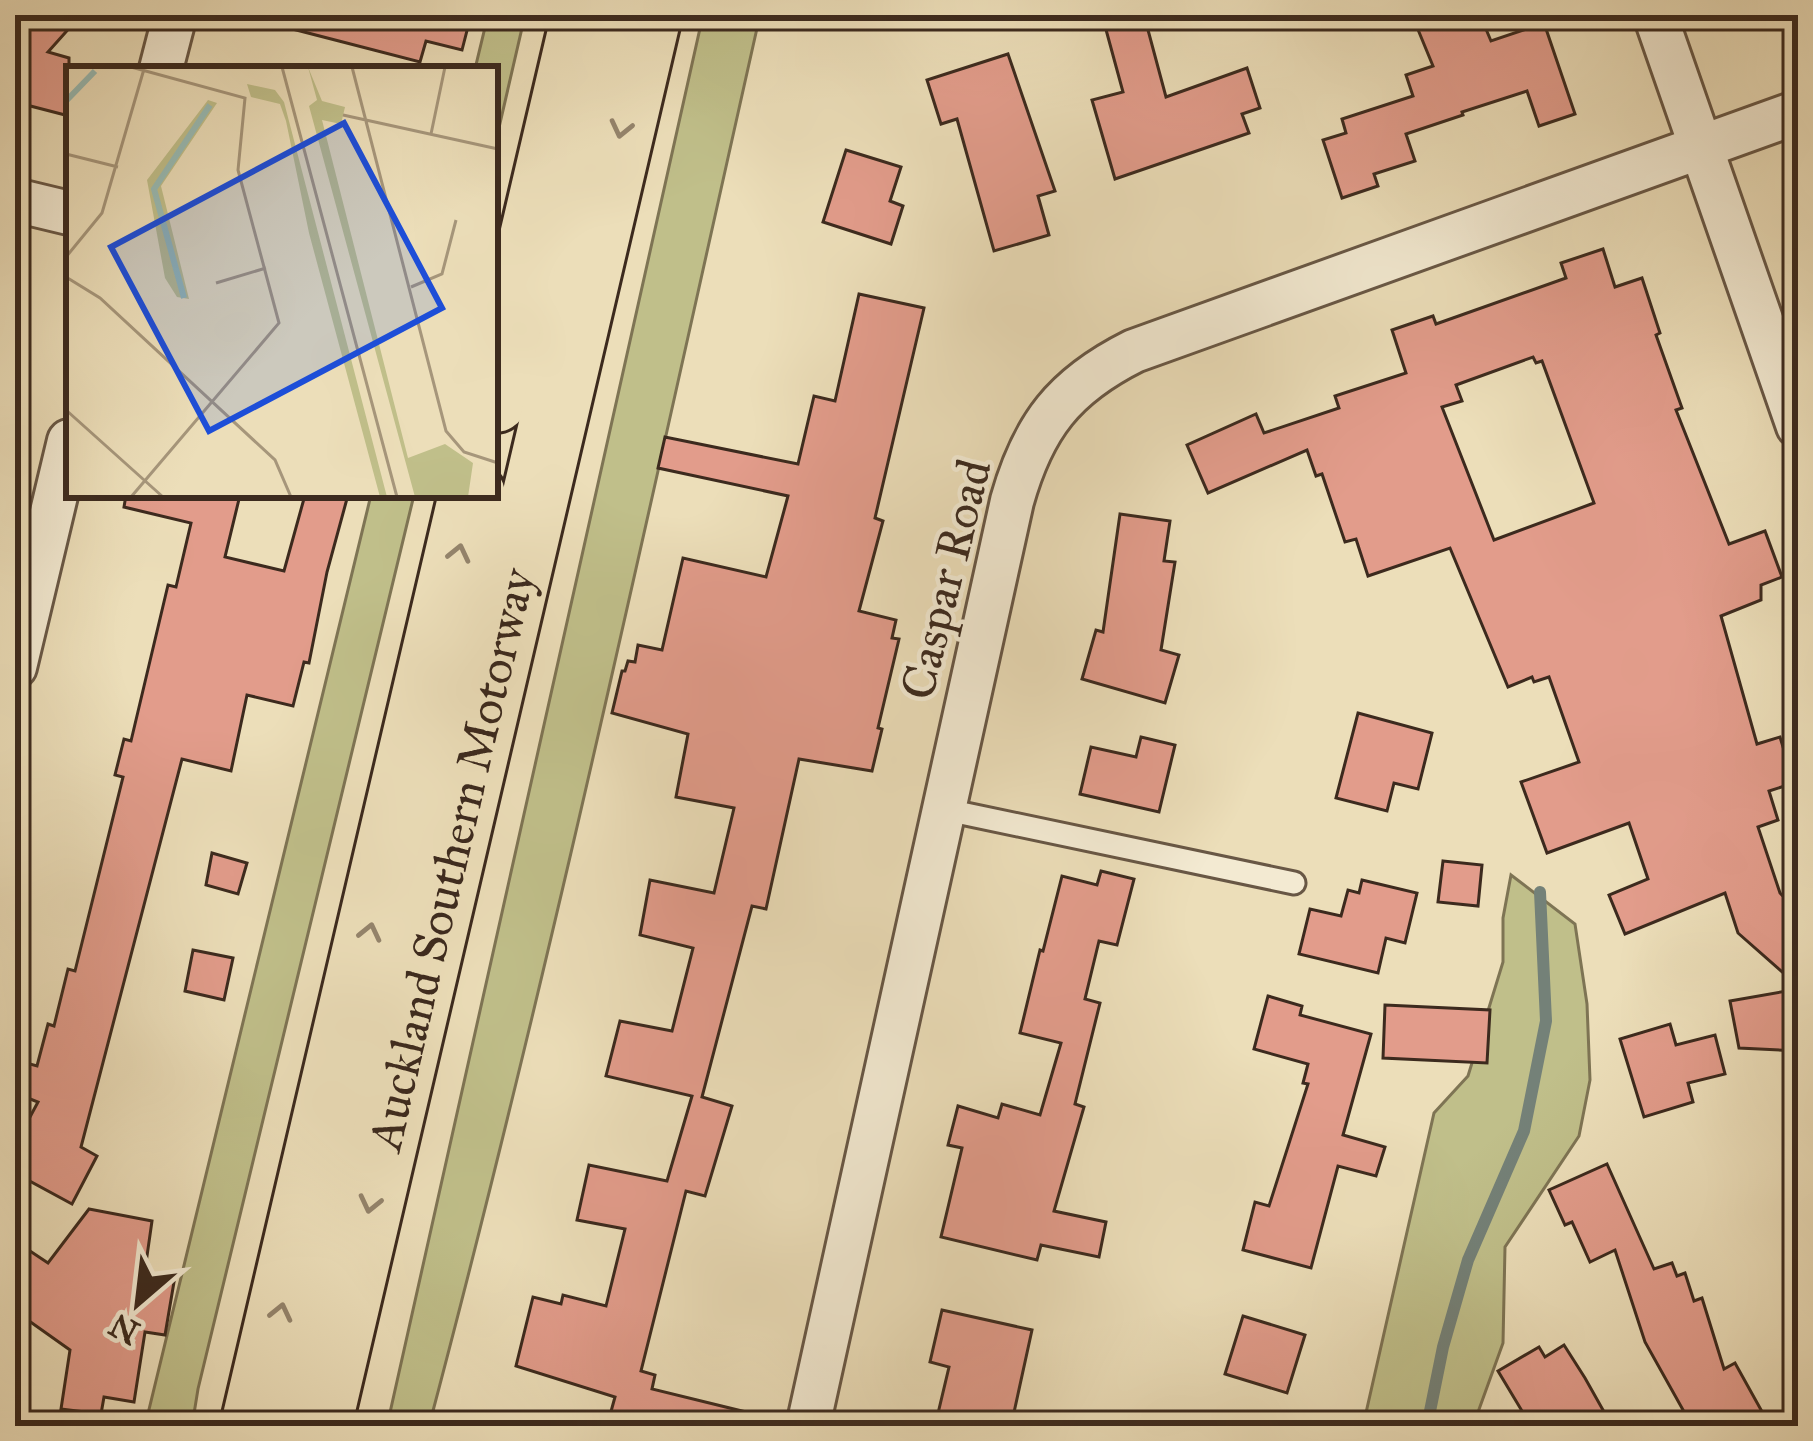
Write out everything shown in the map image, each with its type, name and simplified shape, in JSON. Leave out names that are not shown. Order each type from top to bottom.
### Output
[{"type":"highway","points":[[498,386],[585,15]]},
{"type":"highway","name":"Auckland Southern Motorway","points":[[318,1426],[648,15]]},
{"type":"highway","name":"Auckland Southern Motorway","points":[[254,1426],[471,498]]},
{"type":"street","points":[[162,66],[175,15]]},
{"type":"street","points":[[1655,15],[1798,426]]},
{"type":"street","name":"Caspar Road","points":[[808,1426],[942,809],[1022,465],[1038,433],[1072,389],[1134,351],[1798,112]]},
{"type":"street","points":[[15,200],[66,212]]},
{"type":"street","points":[[15,667],[66,454]]},
{"type":"lane","points":[[942,809],[1294,883]]},
{"type":"shaded area","points":[[488,15],[525,15],[498,132],[498,66],[476,66]]},
{"type":"shaded area","points":[[703,15],[760,15],[560,899],[429,1426],[387,1426]]},
{"type":"shaded area","points":[[370,498],[413,498],[192,1426],[145,1426]]},
{"type":"shaded area","points":[[1511,875],[1575,924],[1587,1004],[1590,1080],[1579,1136],[1505,1247],[1503,1343],[1473,1426],[1363,1426],[1434,1113],[1468,1076],[1503,962],[1503,918]]},
{"type":"building","points":[[15,15],[81,15],[48,52],[69,58],[66,115],[15,102]]},
{"type":"building","points":[[282,15],[471,15],[462,50],[426,41],[420,62],[281,26]]},
{"type":"building","points":[[1102,15],[1144,15],[1166,97],[1247,68],[1260,108],[1242,114],[1249,133],[1115,179],[1092,100],[1123,92]]},
{"type":"building","points":[[1412,15],[1480,15],[1491,41],[1544,23],[1575,114],[1539,126],[1527,91],[1462,112],[1406,134],[1415,161],[1374,174],[1378,186],[1342,198],[1323,140],[1346,133],[1342,119],[1413,96],[1406,75],[1433,66]]},
{"type":"building","points":[[1008,54],[1055,191],[1038,196],[1049,235],[994,251],[957,119],[941,124],[927,80]]},
{"type":"building","points":[[846,150],[901,167],[890,201],[903,206],[891,244],[823,222]]},
{"type":"building","points":[[1603,249],[1615,287],[1642,278],[1682,408],[1676,410],[1729,544],[1765,531],[1782,577],[1761,585],[1761,600],[1721,616],[1757,744],[1780,737],[1794,783],[1769,791],[1778,820],[1758,827],[1780,893],[1798,912],[1798,986],[1738,933],[1725,893],[1625,934],[1609,895],[1648,879],[1629,823],[1547,853],[1521,782],[1579,762],[1549,677],[1534,682],[1532,677],[1508,687],[1450,548],[1368,576],[1356,539],[1345,542],[1322,474],[1316,476],[1307,450],[1208,493],[1187,445],[1256,414],[1264,433],[1339,408],[1335,396],[1406,373],[1392,330],[1433,316],[1436,324],[1566,278],[1561,263]],"holes":[[[1533,357],[1536,363],[1542,361],[1594,503],[1494,540],[1442,407],[1462,401],[1456,385]]]},
{"type":"building","points":[[859,294],[924,308],[875,518],[883,521],[859,611],[896,620],[892,638],[899,639],[878,728],[882,729],[872,771],[799,759],[766,909],[752,906],[702,1097],[732,1106],[705,1196],[686,1191],[641,1371],[655,1375],[652,1389],[754,1414],[752,1426],[607,1426],[615,1397],[516,1366],[533,1297],[561,1304],[563,1295],[606,1306],[625,1229],[577,1220],[589,1165],[667,1181],[692,1096],[606,1076],[620,1021],[672,1031],[693,948],[640,935],[650,880],[714,893],[734,808],[676,797],[688,734],[612,713],[622,671],[628,661],[635,662],[638,645],[662,650],[683,558],[766,577],[788,496],[658,468],[665,437],[798,464],[814,396],[835,401]]},
{"type":"building","points":[[126,498],[239,498],[225,557],[284,571],[304,498],[347,498],[309,663],[304,662],[293,706],[247,695],[231,771],[182,759],[81,1147],[97,1156],[72,1204],[15,1173],[15,1145],[38,1102],[15,1093],[23,1062],[37,1066],[48,1024],[54,1026],[68,969],[75,971],[123,777],[115,775],[124,739],[131,741],[168,585],[176,587],[191,523],[124,507]]},
{"type":"building","points":[[1120,514],[1170,521],[1164,561],[1175,562],[1161,650],[1179,655],[1165,703],[1082,679],[1096,630],[1103,632]]},
{"type":"building","points":[[1358,713],[1432,733],[1418,789],[1394,783],[1387,811],[1336,798]]},
{"type":"building","points":[[1141,737],[1175,745],[1159,812],[1080,794],[1091,747],[1136,757]]},
{"type":"building","points":[[212,853],[247,863],[238,894],[206,885]]},
{"type":"building","points":[[1443,861],[1482,865],[1478,906],[1438,902]]},
{"type":"building","points":[[1101,871],[1134,879],[1117,945],[1099,941],[1085,999],[1100,1003],[1075,1104],[1084,1107],[1054,1211],[1106,1222],[1099,1257],[1041,1245],[1037,1260],[941,1237],[962,1148],[948,1145],[958,1106],[998,1118],[1002,1104],[1040,1115],[1061,1043],[1020,1033],[1040,950],[1062,876],[1097,885]]},
{"type":"building","points":[[1362,880],[1417,893],[1405,943],[1386,938],[1378,973],[1299,954],[1310,909],[1341,916],[1348,890],[1359,893]]},
{"type":"building","points":[[193,950],[233,958],[224,1000],[185,991]]},
{"type":"building","points":[[1798,989],[1798,1051],[1739,1048],[1730,1001]]},
{"type":"building","points":[[1268,996],[1302,1006],[1300,1015],[1371,1034],[1343,1135],[1385,1147],[1376,1176],[1338,1166],[1311,1268],[1243,1250],[1255,1202],[1269,1206],[1308,1084],[1303,1083],[1308,1064],[1254,1049]]},
{"type":"building","points":[[1385,1005],[1490,1010],[1487,1063],[1383,1058]]},
{"type":"building","points":[[1670,1024],[1676,1045],[1715,1035],[1725,1074],[1688,1083],[1693,1102],[1644,1117],[1620,1039]]},
{"type":"building","points":[[1607,1164],[1654,1269],[1672,1263],[1677,1276],[1685,1273],[1694,1301],[1702,1298],[1724,1369],[1735,1363],[1770,1426],[1692,1426],[1645,1342],[1615,1250],[1590,1262],[1572,1222],[1565,1225],[1549,1190]]},
{"type":"building","points":[[89,1209],[152,1221],[144,1277],[174,1282],[165,1335],[145,1332],[134,1402],[104,1397],[101,1414],[61,1409],[70,1350],[15,1311],[15,1241],[48,1263]]},
{"type":"building","points":[[942,1310],[1032,1330],[1011,1426],[935,1426],[949,1367],[930,1362]]},
{"type":"building","points":[[1243,1316],[1305,1335],[1287,1393],[1225,1374]]},
{"type":"building","points":[[1564,1345],[1612,1426],[1531,1426],[1498,1371],[1539,1347],[1545,1357]]},
{"type":"waterway","points":[[1427,1426],[1468,1260],[1524,1131],[1546,1021],[1540,892]]}]
